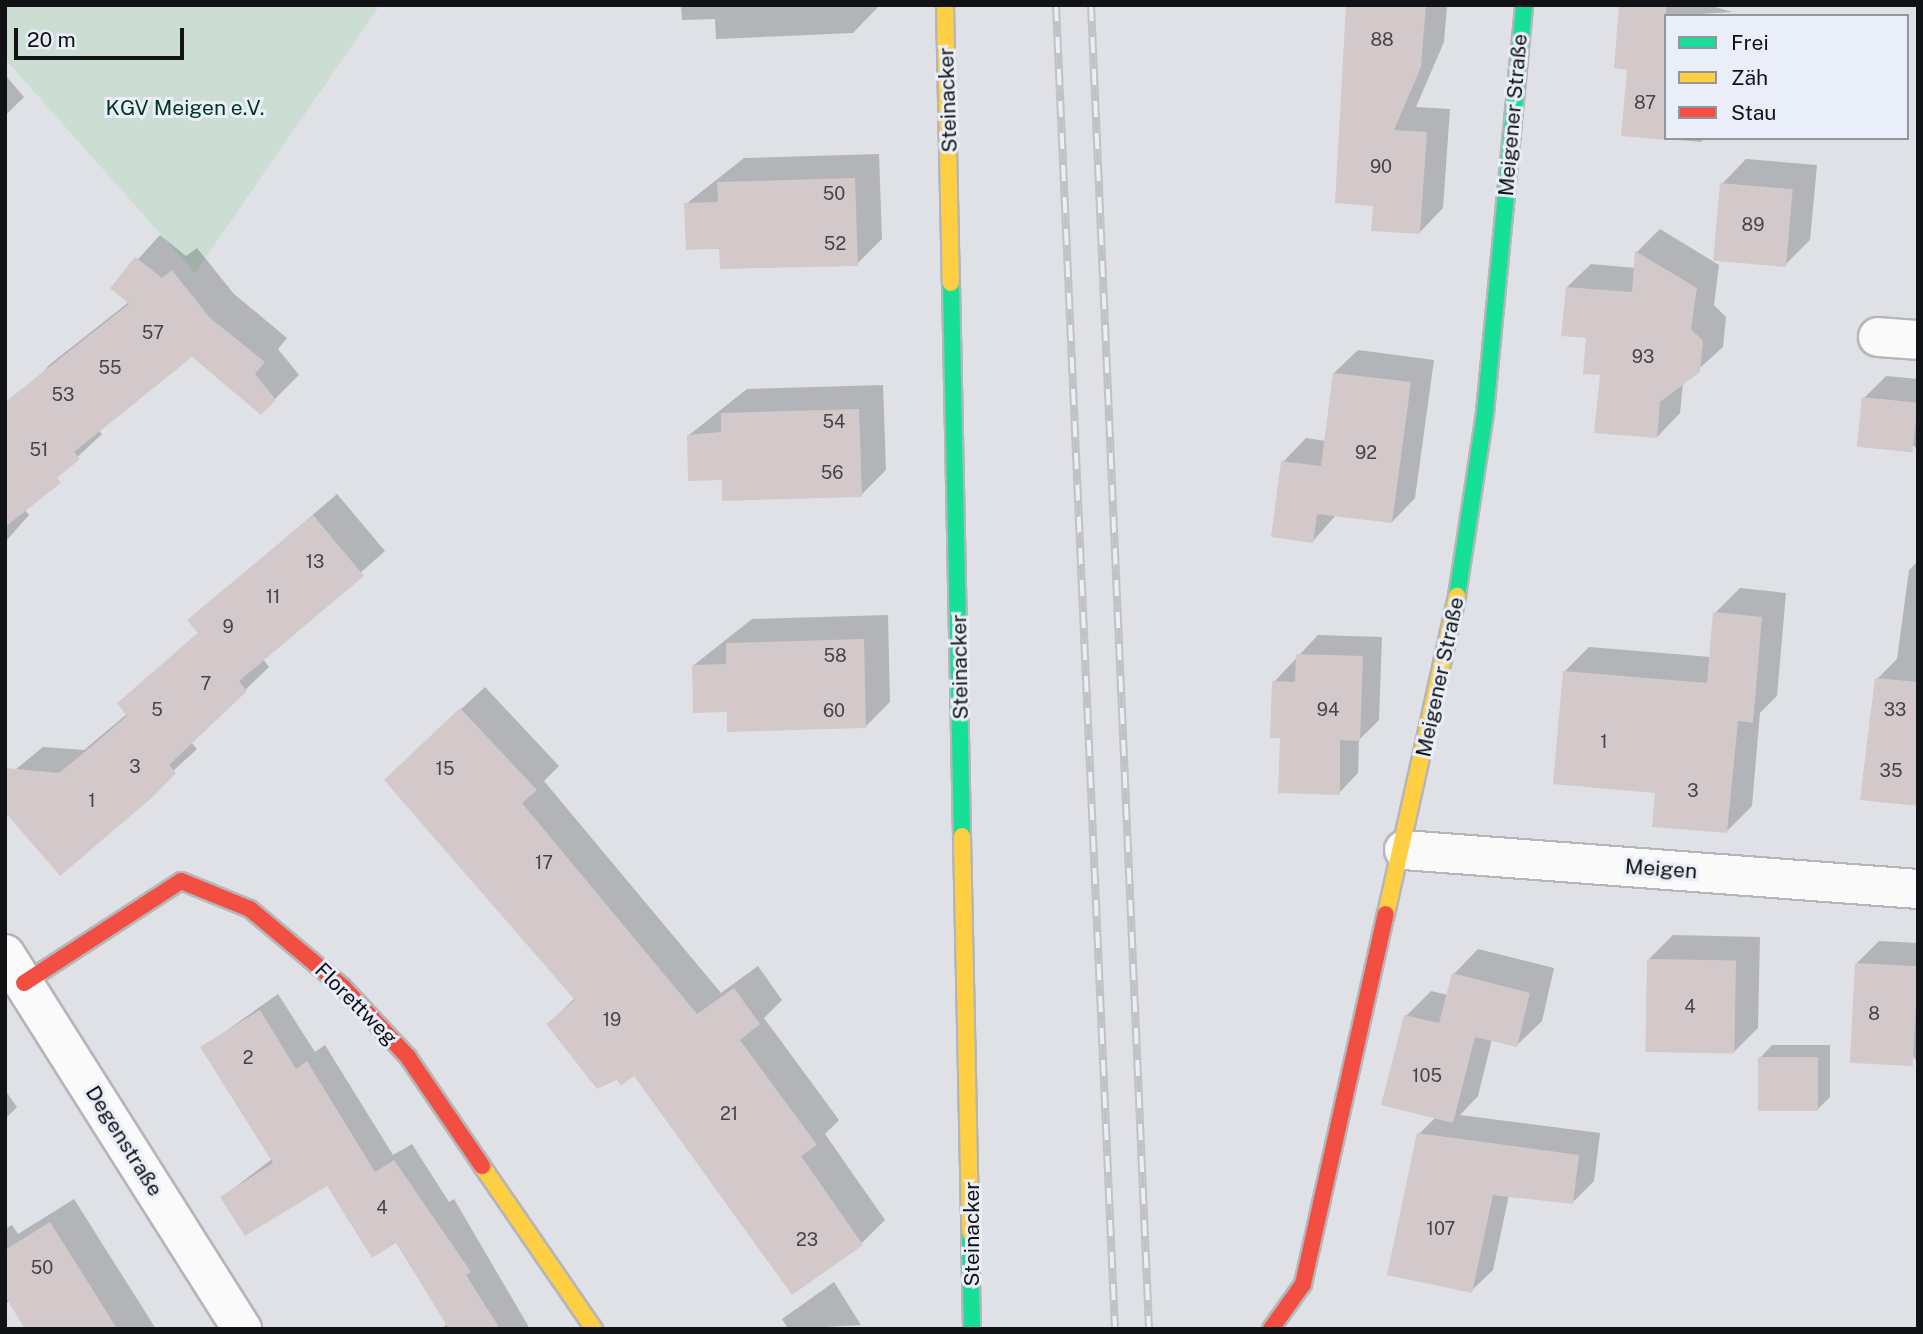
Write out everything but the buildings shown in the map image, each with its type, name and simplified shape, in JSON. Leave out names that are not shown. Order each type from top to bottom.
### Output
[{"type":"street","name":"Steinacker","points":[[945,5],[972,1329]]},
{"type":"street","name":"Meigener Straße","points":[[1271,1329],[1303,1284],[1404,850],[1459,587],[1485,412],[1524,5]]},
{"type":"street","points":[[1878,337],[1918,341]]},
{"type":"street","name":"Meigen","points":[[1404,850],[1918,889]]},
{"type":"street","name":"Florettweg","points":[[15,969],[181,881],[250,909],[343,987],[408,1057],[594,1329]]},
{"type":"street","name":"Degenstraße","points":[[15,969],[242,1329]]},
{"type":"green space","name":"KGV Meigen e.V.","points":[[5,5],[380,5],[195,273],[5,59]]},
{"type":"railway","points":[[1056,5],[1115,1329]]},
{"type":"railway","points":[[1091,5],[1149,1329]]},
{"type":"traffic: fast","points":[[1457,596],[1485,412],[1524,5]]},
{"type":"traffic: fast","points":[[951,283],[962,836]]},
{"type":"traffic: fast","points":[[970,1233],[972,1329]]},
{"type":"traffic: slow","points":[[945,5],[951,283]]},
{"type":"traffic: slow","points":[[1386,914],[1457,596]]},
{"type":"traffic: slow","points":[[962,836],[970,1233]]},
{"type":"traffic: slow","points":[[482,1166],[594,1329]]},
{"type":"traffic: jam","points":[[24,983],[181,881],[250,909],[343,987],[408,1057],[482,1166]]},
{"type":"traffic: jam","points":[[1271,1329],[1303,1284],[1386,914]]}]
